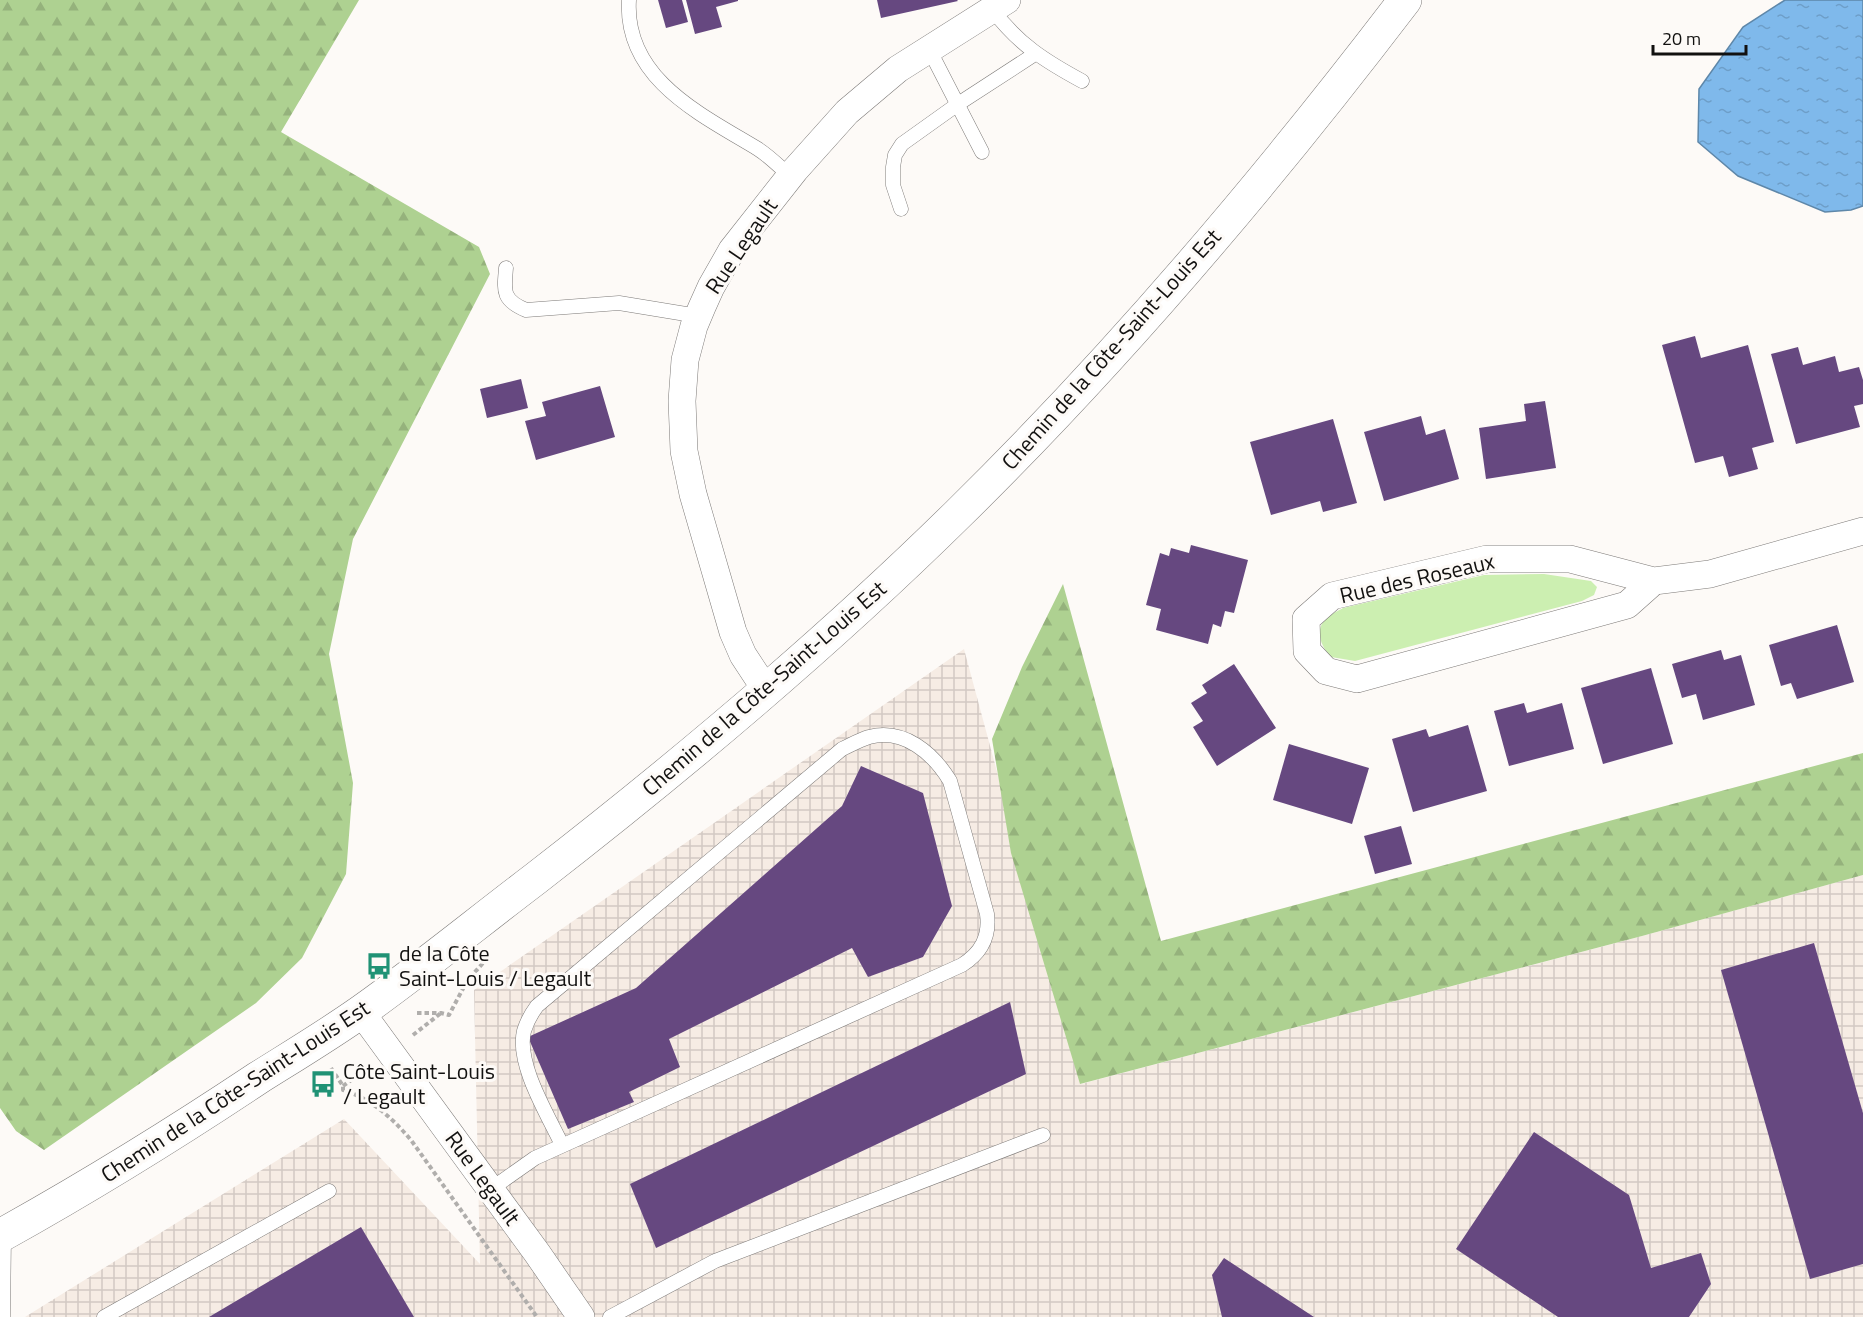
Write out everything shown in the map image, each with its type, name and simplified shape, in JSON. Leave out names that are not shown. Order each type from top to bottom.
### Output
[{"type":"street","name":"Chemin de la Côte-Saint-Louis Est","points":[[2,1235],[170,1136],[361,1012],[594,833],[766,690],[943,529],[1076,393],[1179,279],[1275,166],[1405,0]]},
{"type":"street","name":"Rue Legault","points":[[766,690],[743,655],[733,632],[687,472],[682,430],[683,380],[689,343],[698,316],[732,250],[790,176],[847,112],[898,69],[1000,5]]},
{"type":"street","name":"Rue des Roseaux","points":[[1654,581],[1627,605],[1357,679],[1326,671],[1307,651],[1306,619],[1332,596],[1487,559],[1570,559],[1654,581],[1710,573],[1863,531]]},
{"type":"street","name":"Rue Legault","points":[[361,1012],[491,1189],[581,1317]]},
{"type":"lane","points":[[629,0],[631,27],[639,49],[668,90],[708,120],[760,151],[790,176]]},
{"type":"lane","points":[[1000,5],[1004,25],[1035,54],[1082,81]]},
{"type":"lane","points":[[929,49],[982,152]]},
{"type":"lane","points":[[901,210],[893,185],[893,167],[895,155],[902,144],[1035,54]]},
{"type":"lane","points":[[506,268],[504,290],[507,297],[526,310],[619,303],[698,316]]},
{"type":"lane","points":[[491,1189],[535,1158],[962,965],[976,955],[985,939],[987,914],[950,781],[922,748],[902,737],[871,736],[842,749],[537,1006],[529,1017],[524,1033],[523,1049],[528,1073],[562,1145]]},
{"type":"lane","points":[[610,1317],[715,1261],[1044,1135]]},
{"type":"lane","points":[[104,1317],[328,1191]]},
{"type":"lane","points":[[2,1235],[3,1317]]},
{"type":"path","points":[[441,1013],[449,1015],[467,981],[485,960]]},
{"type":"path","name":"Rue Legault","points":[[343,1086],[343,1090],[366,1100],[389,1116],[411,1140],[537,1317]]},
{"type":"shaded area","points":[[964,649],[1081,1084],[1642,936],[1863,875],[1863,1317],[25,1317],[344,1119],[480,1264],[474,990]]},
{"type":"green space","points":[[0,0],[359,0],[281,132],[479,247],[490,274],[353,539],[329,654],[353,783],[346,874],[302,958],[256,1003],[44,1150],[16,1131],[0,1108]]},
{"type":"green space","points":[[1544,574],[1591,581],[1597,587],[1594,595],[1582,601],[1355,661],[1331,657],[1320,638],[1322,623],[1343,608],[1484,575]]},
{"type":"green space","points":[[1063,584],[1161,941],[1863,753],[1863,875],[1642,936],[1080,1084],[1011,853],[992,739],[1022,667]]},
{"type":"water","points":[[1785,0],[1863,0],[1863,206],[1851,210],[1825,212],[1738,176],[1698,142],[1699,89],[1743,27]]},
{"type":"building","points":[[658,0],[682,0],[688,22],[666,28]]},
{"type":"building","points":[[686,0],[738,1],[716,7],[722,27],[695,34]]},
{"type":"building","points":[[877,0],[957,0],[958,1],[881,18]]},
{"type":"building","points":[[1695,336],[1701,358],[1748,345],[1774,442],[1752,448],[1758,469],[1729,477],[1723,456],[1695,463],[1662,345]]},
{"type":"building","points":[[1798,347],[1803,365],[1835,356],[1839,372],[1859,367],[1863,380],[1863,404],[1854,406],[1860,427],[1796,444],[1771,354]]},
{"type":"building","points":[[521,379],[528,408],[487,418],[480,389]]},
{"type":"building","points":[[600,386],[615,437],[536,460],[525,421],[546,416],[542,402]]},
{"type":"building","points":[[1545,401],[1556,468],[1486,479],[1479,428],[1526,421],[1524,404]]},
{"type":"building","points":[[1421,416],[1426,435],[1445,429],[1459,479],[1384,501],[1364,432]]},
{"type":"building","points":[[1333,419],[1357,503],[1323,512],[1320,501],[1271,515],[1250,442]]},
{"type":"building","points":[[1191,545],[1248,560],[1234,613],[1225,611],[1221,627],[1213,624],[1208,644],[1156,630],[1161,609],[1146,605],[1160,553],[1169,556],[1171,548],[1189,553]]},
{"type":"building","points":[[1837,625],[1854,682],[1797,699],[1791,683],[1781,686],[1769,645]]},
{"type":"building","points":[[1721,650],[1724,660],[1741,655],[1755,705],[1703,720],[1696,694],[1682,698],[1672,664]]},
{"type":"building","points":[[1234,664],[1276,728],[1217,766],[1193,727],[1203,721],[1191,703],[1207,693],[1202,685]]},
{"type":"building","points":[[1651,668],[1673,744],[1603,764],[1581,688]]},
{"type":"building","points":[[1524,703],[1527,713],[1562,703],[1574,749],[1509,766],[1494,711]]},
{"type":"building","points":[[1468,725],[1487,791],[1413,812],[1392,739],[1426,729],[1429,737]]},
{"type":"building","points":[[1289,744],[1369,768],[1352,824],[1273,800]]},
{"type":"building","points":[[861,766],[923,793],[952,906],[923,957],[868,977],[852,948],[669,1039],[680,1067],[629,1092],[634,1102],[568,1129],[528,1037],[636,988],[842,806]]},
{"type":"building","points":[[1401,826],[1412,864],[1375,874],[1364,836]]},
{"type":"building","points":[[1814,943],[1863,1113],[1863,1264],[1810,1279],[1721,970]]},
{"type":"building","points":[[1010,1002],[1026,1074],[656,1248],[630,1184]]},
{"type":"building","points":[[1534,1132],[1629,1195],[1651,1268],[1701,1253],[1711,1284],[1689,1317],[1558,1317],[1456,1249]]},
{"type":"building","points":[[361,1227],[414,1317],[209,1317]]},
{"type":"building","points":[[1224,1258],[1314,1317],[1222,1317],[1212,1275]]},
{"type":"place","name":"de la Côte Saint-Louis / Legault","points":[[379,966]]},
{"type":"place","name":"Côte Saint-Louis / Legault","points":[[323,1084]]}]
